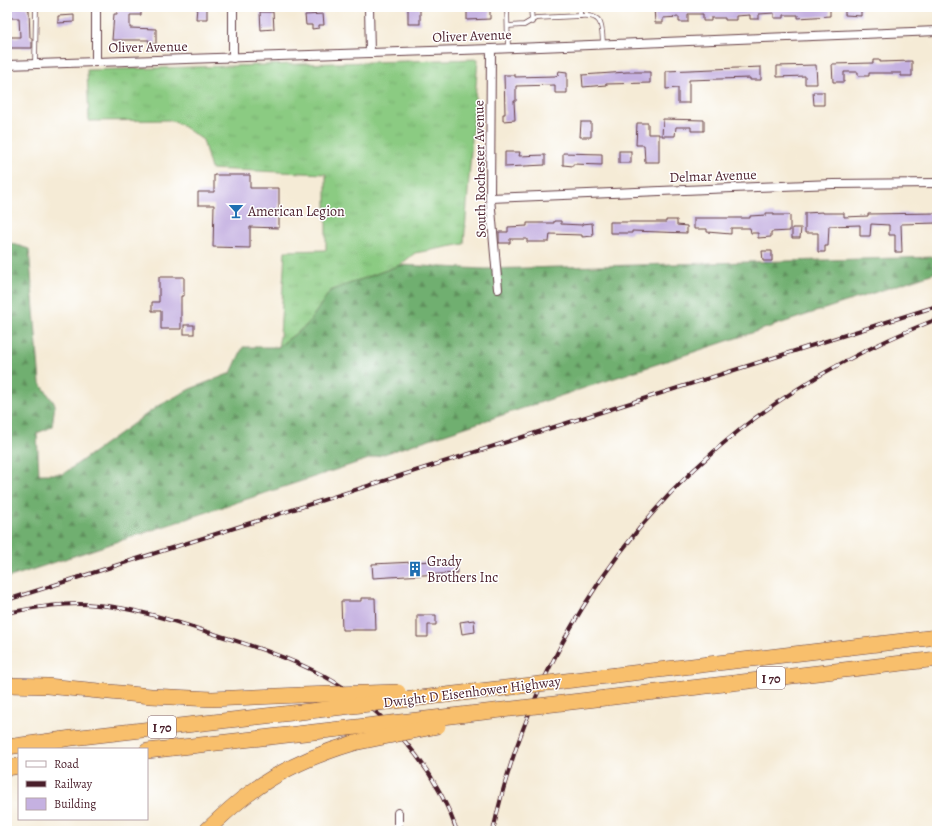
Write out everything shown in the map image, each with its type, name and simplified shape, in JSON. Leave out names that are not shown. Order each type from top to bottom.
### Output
[{"type":"highway","name":"Dwight D Eisenhower Highway","points":[[7,747],[72,738],[616,676],[937,637]]},
{"type":"highway","name":"Dwight D Eisenhower Highway","points":[[148,751],[937,659]]},
{"type":"highway","points":[[7,685],[47,686],[151,696],[212,699],[510,687]]},
{"type":"highway","points":[[206,831],[250,793],[270,779],[308,759],[354,743],[520,708]]},
{"type":"highway","points":[[7,768],[18,766]]},
{"type":"street","points":[[96,7],[96,61]]},
{"type":"street","points":[[233,7],[233,58]]},
{"type":"street","points":[[369,7],[370,53]]},
{"type":"street","name":"Oliver Avenue","points":[[7,65],[491,49],[937,31]]},
{"type":"street","name":"South Rochester Avenue","points":[[491,49],[490,198],[498,289]]},
{"type":"street","name":"Delmar Avenue","points":[[490,198],[833,184],[937,183]]},
{"type":"street","points":[[398,813],[398,831]]},
{"type":"lane","points":[[35,64],[36,7]]},
{"type":"lane","points":[[507,7],[508,48]]},
{"type":"lane","points":[[531,7],[532,22]]},
{"type":"lane","points":[[580,7],[580,16]]},
{"type":"lane","points":[[508,26],[524,25],[532,22],[536,18],[590,15],[597,18],[601,24],[603,44]]},
{"type":"green space","points":[[478,59],[464,244],[415,253],[400,265],[331,291],[307,325],[278,347],[285,251],[326,250],[326,174],[211,169],[203,140],[181,125],[170,120],[89,121],[87,70]]},
{"type":"green space","points":[[7,242],[29,249],[40,383],[55,404],[52,427],[37,433],[39,474],[63,474],[158,406],[190,389],[231,373],[243,347],[278,347],[307,325],[330,291],[400,265],[485,269],[937,257],[937,272],[7,578]]},
{"type":"building","points":[[7,7],[28,7],[32,48],[7,48],[7,37],[20,37],[19,18],[7,18]]},
{"type":"building","points":[[117,7],[141,7],[141,15],[130,15],[130,28],[156,29],[156,44],[149,44],[149,40],[112,40],[114,14],[117,14]]},
{"type":"building","points":[[197,7],[207,7],[207,19],[196,19]]},
{"type":"building","points":[[408,7],[420,7],[420,24],[408,24]]},
{"type":"building","points":[[467,7],[490,7],[490,19],[467,20]]},
{"type":"building","points":[[654,7],[830,7],[830,16],[798,18],[798,15],[784,15],[784,18],[774,18],[774,13],[759,14],[759,19],[750,19],[750,15],[736,16],[736,20],[711,18],[711,21],[703,21],[703,14],[688,14],[688,22],[679,22],[679,17],[663,18],[663,23],[655,23]]},
{"type":"building","points":[[845,7],[861,7],[861,16],[845,15]]},
{"type":"building","points":[[260,12],[273,12],[274,29],[261,30]]},
{"type":"building","points":[[323,14],[324,25],[319,25],[319,28],[312,29],[312,25],[306,25],[305,15]]},
{"type":"building","points":[[74,15],[74,22],[58,23],[58,16]]},
{"type":"building","points":[[873,60],[880,60],[880,62],[912,61],[912,76],[901,76],[901,73],[869,73],[869,76],[858,76],[858,72],[844,72],[844,82],[833,82],[832,64],[873,63]]},
{"type":"building","points":[[816,65],[817,84],[805,84],[805,76],[777,77],[777,66]]},
{"type":"building","points":[[761,67],[761,80],[750,80],[750,78],[689,80],[689,103],[678,103],[678,88],[666,89],[666,71]]},
{"type":"building","points":[[559,71],[567,72],[567,93],[555,93],[555,85],[516,86],[516,101],[514,101],[515,120],[503,121],[503,114],[505,114],[504,75],[515,75],[515,77],[555,76],[558,75]]},
{"type":"building","points":[[650,72],[650,83],[606,84],[583,87],[582,75]]},
{"type":"building","points":[[813,92],[824,92],[824,105],[814,105]]},
{"type":"building","points":[[663,119],[704,120],[704,131],[691,131],[691,127],[676,127],[675,136],[662,136]]},
{"type":"building","points":[[581,122],[591,122],[591,137],[580,137]]},
{"type":"building","points":[[637,123],[648,123],[648,134],[659,134],[659,162],[645,162],[644,145],[636,145]]},
{"type":"building","points":[[619,151],[631,151],[631,163],[619,163]]},
{"type":"building","points":[[505,152],[520,152],[519,156],[545,155],[545,165],[505,167]]},
{"type":"building","points":[[563,153],[602,154],[602,165],[563,165]]},
{"type":"building","points":[[214,175],[250,175],[250,188],[279,188],[279,228],[250,227],[250,248],[213,247],[214,205],[198,205],[198,192],[214,192]]},
{"type":"building","points":[[766,213],[774,213],[774,215],[790,215],[790,231],[771,232],[771,237],[758,238],[758,233],[751,233],[750,228],[731,228],[731,234],[707,232],[707,229],[694,229],[694,218],[750,218],[750,216],[766,215]]},
{"type":"building","points":[[805,213],[844,213],[844,217],[868,216],[868,214],[937,213],[937,223],[901,224],[902,252],[895,252],[895,235],[889,235],[889,225],[871,224],[870,236],[860,236],[860,225],[829,226],[828,246],[825,246],[825,252],[818,252],[818,233],[805,233]]},
{"type":"building","points":[[666,220],[677,220],[677,225],[687,226],[687,233],[632,231],[632,233],[610,233],[610,222],[666,222]]},
{"type":"building","points":[[554,221],[561,221],[561,224],[582,225],[592,223],[593,236],[582,237],[582,235],[550,234],[549,242],[527,242],[527,239],[510,239],[510,243],[499,243],[499,232],[508,232],[508,227],[527,226],[527,223],[554,223]]},
{"type":"building","points":[[792,228],[801,228],[800,238],[792,238]]},
{"type":"building","points":[[762,251],[772,251],[772,261],[763,261]]},
{"type":"building","points":[[159,277],[184,277],[184,296],[181,296],[181,329],[161,329],[161,311],[152,311],[152,302],[159,302]]},
{"type":"building","points":[[184,325],[194,325],[194,334],[184,334]]},
{"type":"building","name":"Grady Brothers Inc","points":[[456,560],[457,573],[373,578],[372,564]]},
{"type":"building","points":[[361,598],[375,598],[376,630],[342,630],[341,601],[361,601]]},
{"type":"building","points":[[417,615],[436,615],[436,625],[428,625],[428,637],[417,637]]},
{"type":"building","points":[[474,620],[475,632],[462,634],[460,622]]},
{"type":"railway","points":[[7,600],[937,306]]},
{"type":"railway","points":[[493,831],[508,772],[528,715],[553,660],[583,608],[616,558],[654,511],[696,468],[764,411],[811,380],[836,366],[886,341],[937,319]]},
{"type":"railway","points":[[7,613],[41,607],[74,604],[97,605],[126,609],[169,620],[240,642],[283,657],[311,669],[346,689],[367,705],[387,722],[405,741],[435,784],[457,831]]},
{"type":"place","name":"American Legion","points":[[236,211]]},
{"type":"place","name":"Grady Brothers Inc","points":[[415,569]]}]
